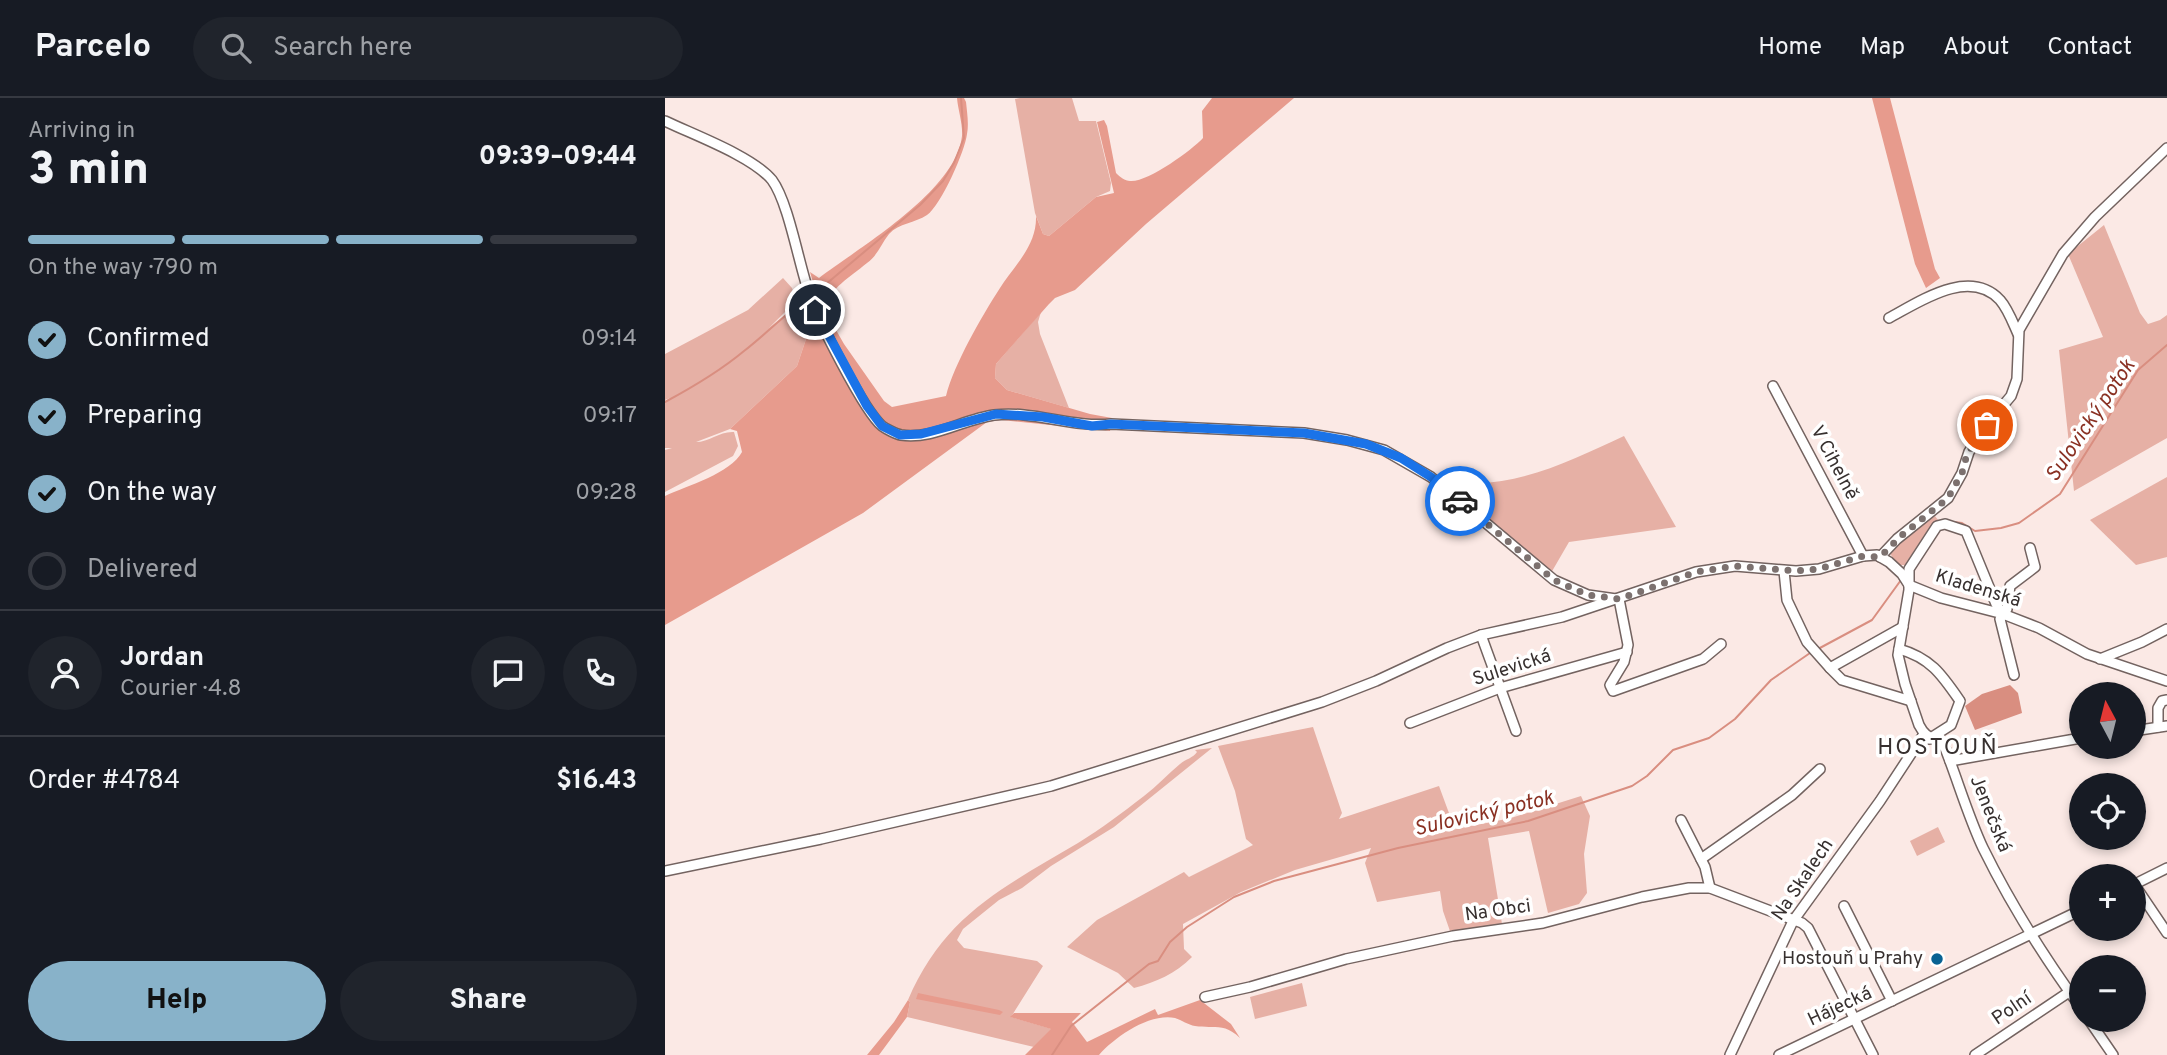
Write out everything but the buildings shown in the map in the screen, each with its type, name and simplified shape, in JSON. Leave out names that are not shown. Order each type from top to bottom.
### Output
[{"type":"street","points":[[665,121],[746,160],[770,178],[783,203],[815,310],[867,406],[882,426],[900,435],[921,434],[969,420],[996,414],[1011,414],[1092,426],[1111,424],[1304,433],[1366,444],[1401,458],[1431,477],[1554,580],[1588,595],[1619,599]]},
{"type":"street","points":[[665,871],[821,839],[1051,786],[1322,702],[1481,635],[1562,617],[1696,572],[1735,566],[1784,571],[1819,569],[1863,556],[1880,557],[1948,498],[1962,473],[1969,452],[2013,392],[2017,379],[2018,334],[2044,283],[2063,254],[2095,217],[2167,148]]},
{"type":"street","points":[[1889,318],[1940,292],[1962,287],[1984,290],[1999,299],[2018,334]]},
{"type":"street","name":"V Cihelně","points":[[1773,387],[1863,556]]},
{"type":"street","name":"Jenečská","points":[[2003,614],[1996,604],[1966,531],[1945,524],[1937,526],[1909,569],[1899,663],[1926,736],[1942,744],[1950,761],[1982,845],[2030,934],[2069,992]]},
{"type":"street","points":[[2014,675],[2000,619],[2007,609],[2010,586],[2035,568],[2030,548]]},
{"type":"street","name":"Kladenská","points":[[1880,557],[1902,574],[1909,586],[1941,598],[2003,614],[2039,628],[2087,654],[2167,681]]},
{"type":"street","points":[[1784,571],[1787,600],[1807,642],[1830,668],[1842,680],[1911,701]]},
{"type":"street","points":[[1619,599],[1626,628],[1627,652],[1621,669],[1611,680],[1613,691],[1703,659],[1721,644]]},
{"type":"street","points":[[1830,668],[1903,626]]},
{"type":"street","points":[[2100,659],[2167,629]]},
{"type":"street","points":[[1481,635],[1515,732]]},
{"type":"street","name":"Na Skalech","points":[[1730,1055],[1793,921],[1926,736],[1951,725],[1960,701],[1940,672],[1918,654],[1899,649]]},
{"type":"street","name":"Sulevická","points":[[1410,723],[1500,688],[1627,652]]},
{"type":"street","points":[[2163,726],[2158,708],[2162,701],[2167,700]]},
{"type":"street","points":[[1950,761],[2069,740]]},
{"type":"street","points":[[1701,859],[1792,795],[1821,769]]},
{"type":"street","points":[[1681,820],[1701,859],[1710,888]]},
{"type":"street","points":[[2146,878],[2167,868]]},
{"type":"street","name":"Na Obci","points":[[1205,997],[1250,987],[1329,963],[1426,941],[1543,923],[1642,897],[1689,888],[1710,888],[1793,921]]},
{"type":"street","points":[[2146,902],[2167,933]]},
{"type":"street","points":[[1844,906],[1892,1001]]},
{"type":"street","name":"Hájecká","points":[[1779,1055],[2069,916]]},
{"type":"street","points":[[1793,921],[1808,928],[1873,1055]]},
{"type":"street","name":"Polní","points":[[1975,1055],[2069,992]]},
{"type":"street","points":[[2096,1032],[2110,1054]]},
{"type":"shaded area","points":[[957,98],[964,98],[966,102],[967,134],[957,164],[939,201],[927,215],[889,234],[871,260],[836,289],[824,309],[844,344],[884,401],[892,407],[946,396],[955,370],[977,326],[1029,245],[1036,216],[1043,234],[1049,236],[1096,197],[1114,193],[1097,122],[1104,120],[1107,126],[1116,173],[1130,181],[1147,177],[1169,165],[1203,138],[1202,111],[1212,98],[1294,98],[1146,224],[1075,290],[1055,298],[996,364],[995,378],[1007,390],[1112,418],[1110,431],[1001,420],[987,422],[863,513],[665,625],[665,496],[719,473],[742,452],[737,431],[730,429],[797,366],[807,336],[805,311],[818,299],[810,272],[819,278],[881,234],[925,197],[943,177],[956,157],[962,136]]},
{"type":"shaded area","points":[[1072,98],[1079,121],[1096,121],[1111,183],[1110,191],[1096,197],[1049,236],[1043,234],[1035,213],[1015,99]]},
{"type":"shaded area","points":[[1872,98],[1890,98],[1935,269],[1940,278],[1926,288],[1915,264]]},
{"type":"shaded area","points":[[2104,225],[2140,313],[2148,324],[2167,315],[2167,438],[2074,491],[2059,350],[2103,337],[2068,254]]},
{"type":"shaded area","points":[[783,278],[792,288],[796,301],[769,328],[799,303],[805,311],[807,336],[797,366],[730,429],[696,442],[734,432],[738,446],[733,456],[665,492],[665,450],[672,448],[665,448],[665,401],[670,398],[665,400],[665,354],[748,310]]},
{"type":"shaded area","points":[[1041,312],[1038,322],[1040,334],[1069,408],[1007,390],[995,378],[996,364]]},
{"type":"shaded area","points":[[1624,436],[1676,527],[1569,542],[1551,573],[1442,478],[1488,483],[1512,479],[1558,465]]},
{"type":"shaded area","points":[[2167,477],[2167,557],[2136,565],[2090,520]]},
{"type":"shaded area","points":[[1935,516],[1938,520],[1929,528],[1905,565],[1898,565],[1889,552],[1899,541]]},
{"type":"shaded area","points":[[2010,685],[2018,693],[2022,713],[1975,730],[1965,706],[1982,694]]},
{"type":"shaded area","points":[[1313,727],[1342,813],[1339,819],[1439,786],[1453,824],[1422,836],[1511,818],[1581,796],[1590,816],[1584,854],[1587,893],[1579,904],[1548,913],[1529,831],[1488,838],[1502,924],[1451,934],[1440,891],[1377,902],[1365,863],[1371,848],[1295,870],[1241,892],[1183,924],[1184,949],[1192,957],[1172,973],[1142,986],[1134,988],[1118,973],[1067,947],[1097,920],[1184,872],[1189,877],[1253,845],[1246,839],[1235,791],[1218,746]]},
{"type":"shaded area","points":[[1212,748],[1114,827],[1051,866],[1022,888],[999,900],[963,929],[957,940],[964,948],[1037,961],[1043,966],[1011,1017],[1052,1029],[1034,1047],[907,1017],[910,1002],[908,1000],[939,946],[979,906],[1112,820],[1193,756],[1197,752],[1195,750]]},
{"type":"shaded area","points":[[1938,827],[1945,842],[1917,856],[1910,841]]},
{"type":"shaded area","points":[[1302,983],[1307,1006],[1255,1019],[1250,997]]},
{"type":"shaded area","points":[[918,993],[1003,1012],[1000,1015],[916,999]]},
{"type":"shaded area","points":[[908,1000],[910,1002],[907,1017],[879,1055],[867,1055],[894,1022]]},
{"type":"shaded area","points":[[1200,1000],[1231,1024],[1240,1038],[1224,1028],[1195,1026],[1165,1017],[1133,1028],[1099,1055],[1025,1055],[1051,1029],[1010,1017],[1014,1013],[1081,1013],[1072,1022],[1087,1042],[1155,1009],[1158,1015]]},
{"type":"waterway","points":[[813,295],[920,205],[943,181],[964,138],[961,98]]},
{"type":"waterway","points":[[665,402],[725,365],[808,298]]},
{"type":"waterway","name":"Sulovický potok","points":[[1954,522],[1962,523],[1975,531],[2001,528],[2019,523],[2060,494],[2138,370],[2167,345]]},
{"type":"waterway","name":"Sulovický potok","points":[[1818,649],[1872,620],[1901,580]]},
{"type":"waterway","name":"Sulovický potok","points":[[1052,1055],[1071,1026],[1149,964],[1158,961],[1170,942],[1187,927],[1234,897],[1274,881],[1398,848],[1528,821],[1632,786],[1647,776],[1673,750],[1709,738],[1735,719],[1771,680],[1810,653]]},
{"type":"way so far","points":[[1460,501],[1554,580],[1588,595],[1619,599],[1696,572],[1735,566],[1796,571],[1819,569],[1869,555],[1880,557],[1888,547],[1948,498],[1962,473],[1967,454],[1987,425]]},
{"type":"place","name":"Hostouň u Prahy","points":[[1937,959]]},
{"type":"district","name":"HOSTOUŇ","points":[[1938,748]]},
{"type":"route","points":[[815,310],[867,406],[882,426],[900,435],[921,434],[996,414],[1043,417],[1092,426],[1111,424],[1304,433],[1366,444],[1384,450],[1431,477],[1460,501]]}]
